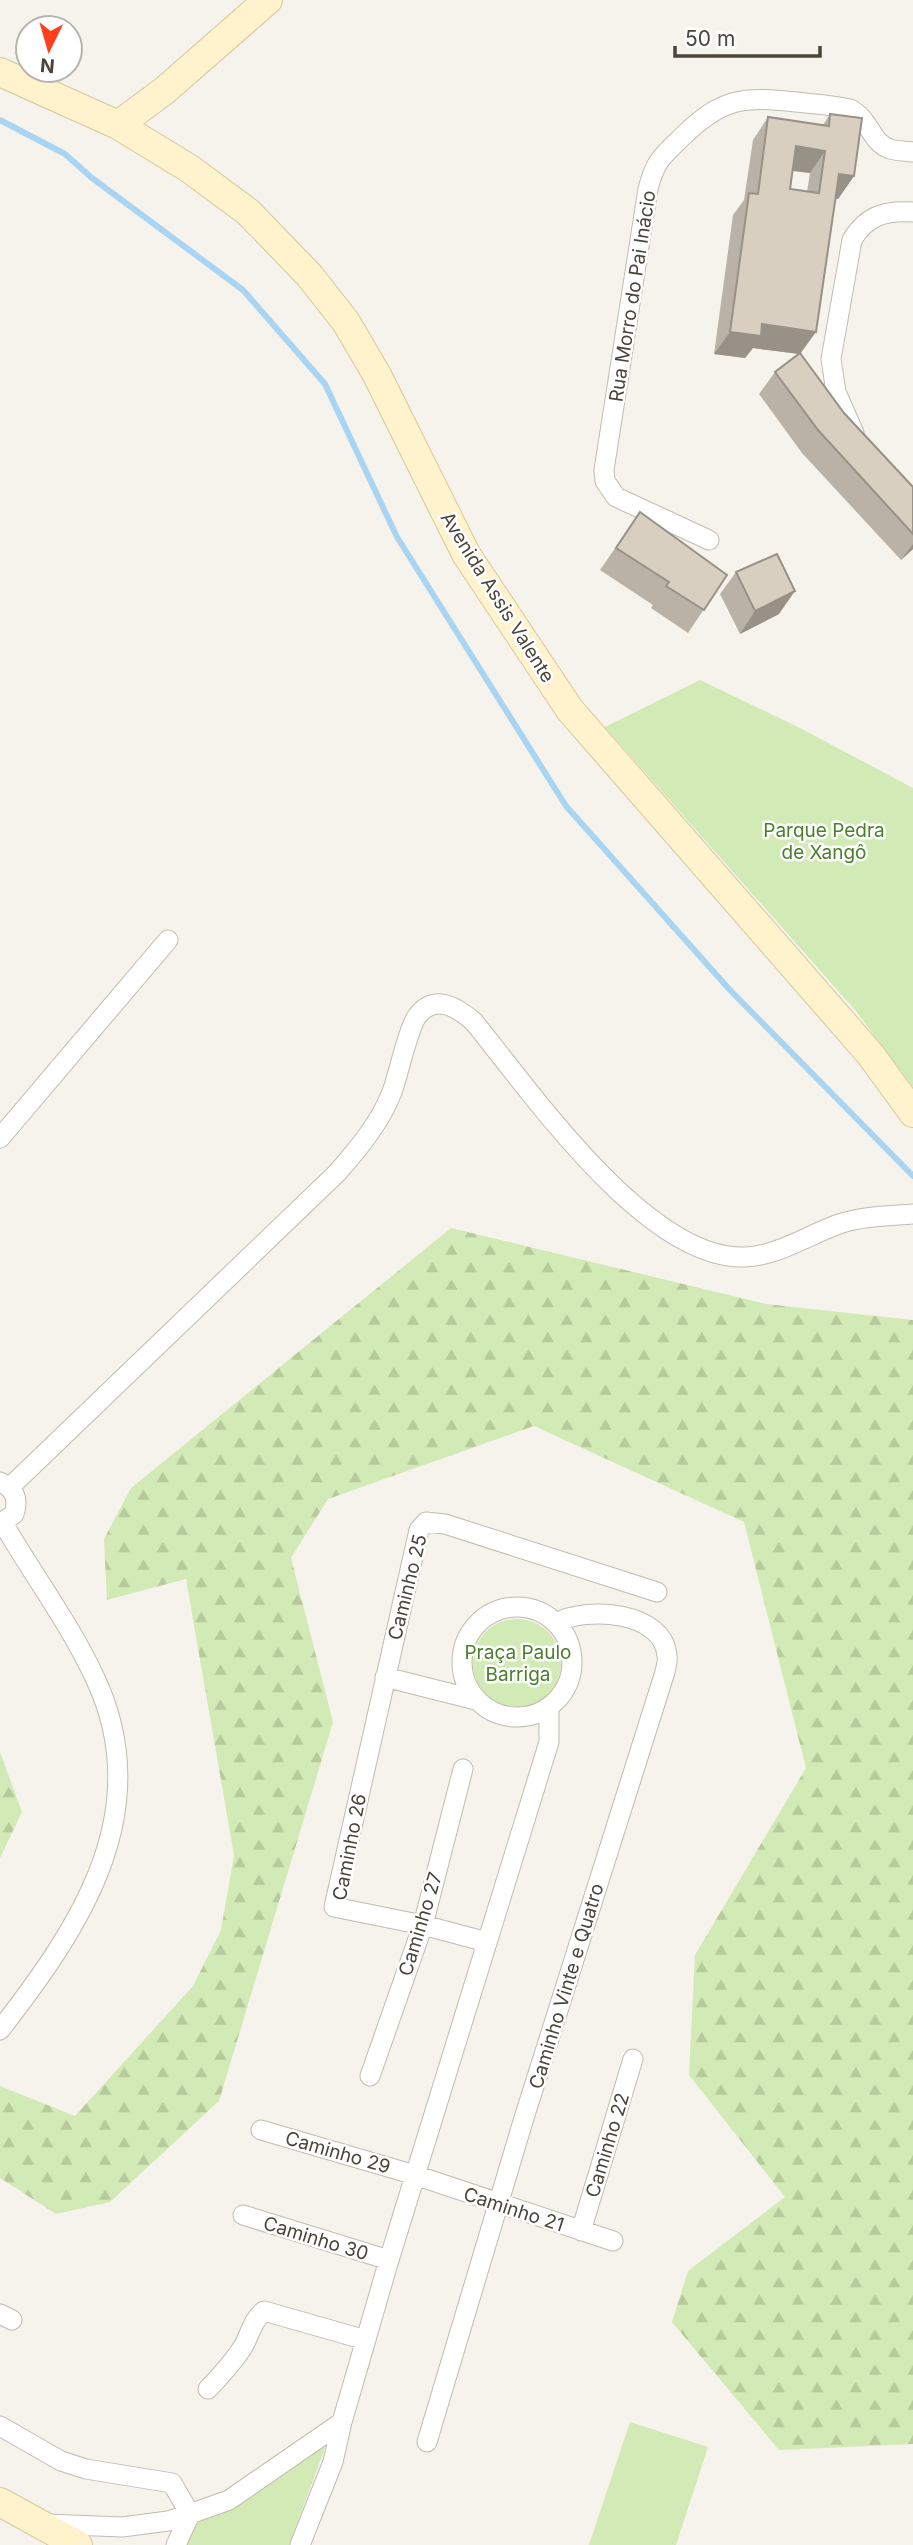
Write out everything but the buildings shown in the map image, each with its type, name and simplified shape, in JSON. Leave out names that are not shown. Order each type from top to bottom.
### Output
[{"type":"main road","points":[[118,125],[164,91],[268,0]]},
{"type":"main road","name":"Avenida Assis Valente","points":[[0,72],[118,125],[190,169],[248,212],[309,275],[346,322],[377,376],[466,554],[570,710],[870,1054],[913,1113]]},
{"type":"main road","points":[[147,143],[164,91]]},
{"type":"main road","points":[[0,2502],[78,2545]]},
{"type":"street","name":"Rua Morro do Pai Inácio","points":[[709,540],[616,497],[605,481],[604,470],[648,189],[657,162],[702,117],[715,109],[730,103],[761,98],[850,109],[860,115],[881,145],[913,152]]},
{"type":"street","points":[[864,450],[847,421],[836,392],[831,359],[852,240],[860,226],[883,213],[913,212]]},
{"type":"street","points":[[0,1138],[168,940]]},
{"type":"street","points":[[0,2030],[27,1994],[90,1896],[107,1853],[118,1802],[118,1761],[111,1719],[97,1681],[80,1648],[2,1524],[14,1514],[16,1507],[14,1493],[5,1485],[337,1173],[377,1121],[397,1077],[416,1016],[428,1006],[448,1003],[461,1011],[615,1188],[671,1233],[694,1247],[743,1257],[767,1255],[841,1223],[872,1217],[913,1214]]},
{"type":"street","name":"Caminho 25","points":[[385,1676],[415,1543],[419,1530],[426,1522],[456,1527],[657,1592]]},
{"type":"street","points":[[385,1676],[476,1700],[503,1715],[519,1717],[535,1714],[549,1707],[563,1693],[571,1676],[572,1657],[567,1639],[556,1623],[548,1616],[527,1608],[505,1609],[484,1618],[470,1635],[463,1656],[465,1678],[476,1700]]},
{"type":"street","name":"Caminho Vinte e Quatro","points":[[428,2442],[499,2204],[661,1685],[667,1656],[663,1642],[641,1622],[586,1613],[568,1616],[556,1623]]},
{"type":"street","name":"Caminho 26","points":[[385,1676],[334,1907],[423,1925],[487,1942]]},
{"type":"street","points":[[300,2545],[333,2462],[389,2260],[548,1742],[549,1707]]},
{"type":"street","name":"Caminho 27","points":[[370,2076],[423,1925],[463,1769]]},
{"type":"street","name":"Caminho 22","points":[[581,2231],[634,2059]]},
{"type":"street","name":"Caminho 29","points":[[261,2130],[415,2175]]},
{"type":"street","name":"Caminho 21","points":[[415,2175],[613,2241]]},
{"type":"street","name":"Caminho 30","points":[[243,2215],[389,2260]]},
{"type":"street","points":[[208,2389],[231,2365],[258,2316],[264,2311],[366,2340]]},
{"type":"street","points":[[37,2524],[122,2527],[168,2521],[190,2514],[229,2500],[342,2422]]},
{"type":"street","points":[[0,2426],[61,2461],[86,2469],[172,2483],[190,2514]]},
{"type":"street","points":[[176,2545],[190,2514]]},
{"type":"green space","name":"Parque Pedra de Xangô","points":[[700,680],[798,727],[913,788],[913,1087],[855,1010],[605,727]]},
{"type":"green space","points":[[451,1228],[766,1304],[913,1320],[913,2444],[779,2450],[672,2322],[688,2271],[785,2197],[689,2075],[695,1955],[806,1768],[744,1522],[534,1426],[328,1499],[291,1558],[333,1722],[219,2101],[110,2202],[56,2214],[0,2178],[0,2086],[75,2116],[193,1986],[221,1930],[234,1855],[186,1579],[107,1600],[104,1539],[131,1488]]},
{"type":"green space","name":"Praça Paulo Barriga","points":[[517,1619],[534,1622],[548,1632],[558,1646],[561,1663],[558,1680],[548,1694],[534,1704],[517,1707],[500,1704],[486,1694],[476,1680],[473,1663],[476,1646],[486,1632],[500,1622]]},
{"type":"green space","points":[[0,1752],[22,1812],[0,1858]]},
{"type":"green space","points":[[630,2422],[708,2447],[676,2545],[589,2545]]},
{"type":"green space","points":[[319,2443],[325,2448],[289,2545],[185,2545],[189,2532],[199,2519],[271,2484]]},
{"type":"waterway","points":[[0,120],[65,154],[92,178],[243,290],[325,384],[397,537],[566,806],[729,989],[913,1176]]}]
